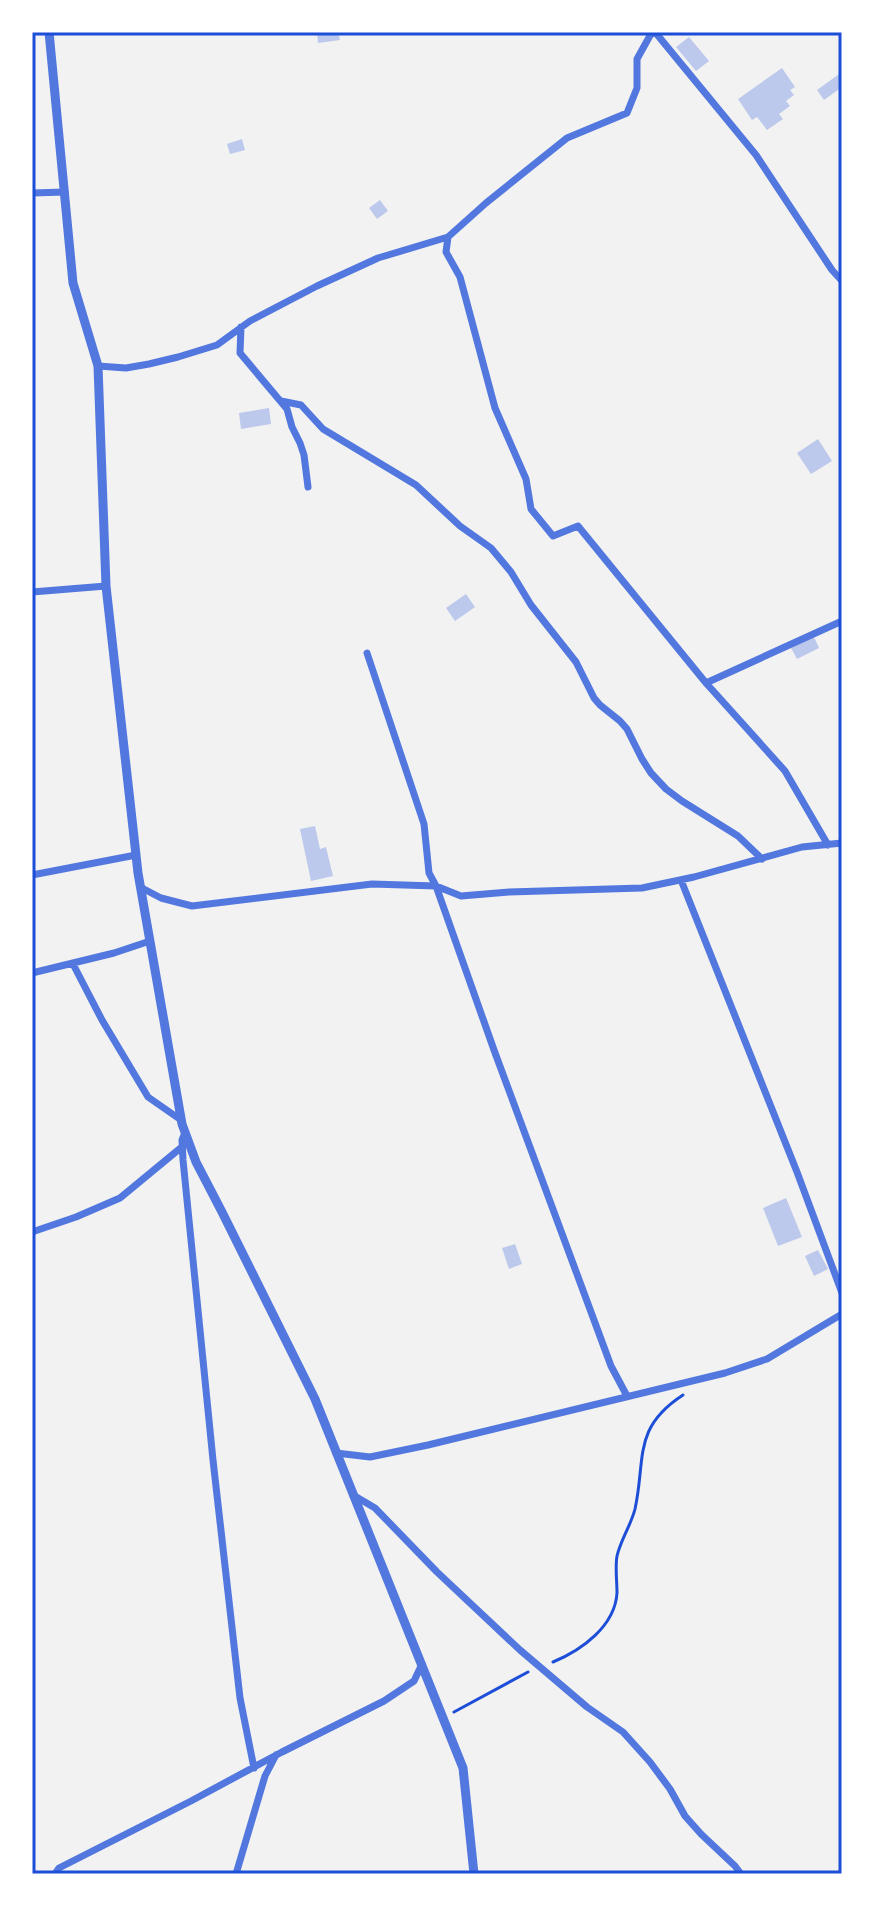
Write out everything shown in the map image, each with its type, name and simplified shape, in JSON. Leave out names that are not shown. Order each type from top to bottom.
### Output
[{"type":"street","points":[[49,32],[73,283],[98,366],[106,586],[136,855],[181,1120],[196,1162],[315,1399],[463,1768],[474,1874]]},
{"type":"street","points":[[98,366],[126,368],[217,345],[241,327],[290,300],[378,258],[448,237],[567,138],[627,113],[637,88],[637,59],[653,32],[756,155],[842,281]]},
{"type":"street","points":[[32,193],[65,192]]},
{"type":"street","points":[[448,237],[446,252],[460,277],[495,408],[526,479],[531,509],[553,536],[578,526],[706,683],[785,771],[828,845]]},
{"type":"street","points":[[241,327],[240,353],[287,409],[300,443],[308,487]]},
{"type":"street","points":[[281,401],[301,405],[323,429],[416,485],[460,526],[491,548],[576,662],[594,698],[627,729],[651,773],[682,801],[738,836],[762,859]]},
{"type":"street","points":[[32,592],[106,586]]},
{"type":"street","points":[[706,683],[842,621]]},
{"type":"street","points":[[367,653],[424,824],[429,873],[611,1366],[627,1396]]},
{"type":"street","points":[[140,887],[161,898],[192,906],[372,884],[436,886],[461,896],[642,888],[802,847],[842,843]]},
{"type":"street","points":[[32,875],[136,855]]},
{"type":"street","points":[[681,880],[842,1293]]},
{"type":"street","points":[[32,973],[150,941]]},
{"type":"street","points":[[73,964],[148,1097],[181,1120]]},
{"type":"street","points":[[185,1133],[182,1140],[213,1460],[240,1698],[254,1768]]},
{"type":"street","points":[[32,1232],[120,1198],[183,1146]]},
{"type":"street","points":[[336,1453],[370,1457],[428,1445],[752,1365],[842,1314]]},
{"type":"street","points":[[353,1495],[375,1508],[437,1572],[541,1668],[587,1707],[623,1732],[663,1780],[693,1825],[741,1874]]},
{"type":"street","points":[[55,1874],[59,1868],[384,1701],[414,1681],[422,1664]]},
{"type":"street","points":[[236,1874],[265,1776],[275,1756],[282,1752]]},
{"type":"path","points":[[443,1718],[525,1673],[562,1659],[595,1636],[610,1617],[617,1596],[617,1558],[634,1514],[645,1439],[651,1426],[670,1405],[694,1391]]},
{"type":"building","points":[[317,32],[338,32],[340,40],[318,43]]},
{"type":"building","points":[[689,37],[709,61],[696,71],[676,47]]},
{"type":"building","points":[[782,68],[795,87],[790,90],[794,95],[786,101],[790,106],[779,114],[783,119],[767,130],[757,117],[752,120],[738,99]]},
{"type":"building","points":[[842,72],[842,87],[824,100],[817,90]]},
{"type":"building","points":[[242,139],[245,150],[230,154],[227,144]]},
{"type":"building","points":[[380,200],[388,211],[377,219],[369,208]]},
{"type":"building","points":[[269,408],[271,424],[241,429],[239,413]]},
{"type":"building","points":[[818,439],[832,461],[811,474],[797,453]]},
{"type":"building","points":[[466,594],[475,607],[455,621],[446,608]]},
{"type":"building","points":[[814,637],[819,648],[797,659],[791,648]]},
{"type":"building","points":[[315,826],[320,849],[326,847],[333,876],[311,881],[300,829]]},
{"type":"building","points":[[786,1198],[802,1237],[778,1246],[763,1208]]},
{"type":"building","points":[[515,1244],[522,1264],[509,1269],[502,1248]]},
{"type":"building","points":[[818,1250],[828,1269],[814,1276],[805,1256]]}]
